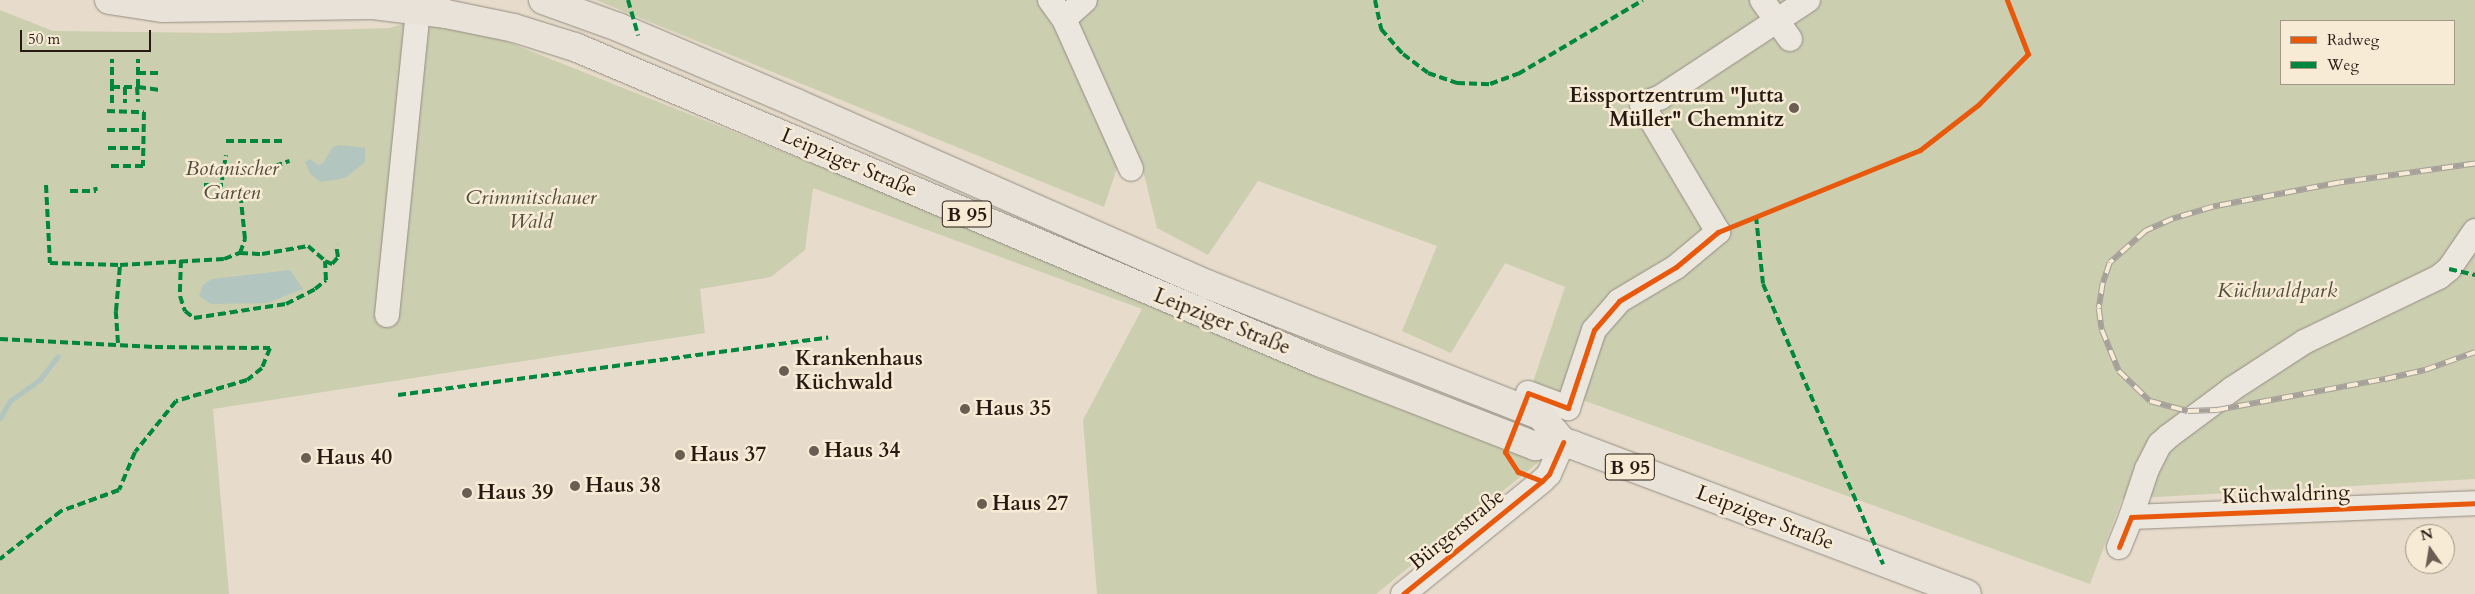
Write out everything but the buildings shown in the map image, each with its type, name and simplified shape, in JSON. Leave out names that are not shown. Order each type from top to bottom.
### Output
[{"type":"main road","name":"Leipziger Straße","points":[[108,0],[163,8],[374,2],[514,28],[575,47],[1321,363],[1535,446],[1562,442],[1967,594]]},
{"type":"main road","name":"Leipziger Straße","points":[[543,0],[618,27],[796,103],[1209,285],[1541,416],[1562,442]]},
{"type":"street","points":[[1050,0],[1064,19],[1131,169]]},
{"type":"street","points":[[1064,19],[1085,0]]},
{"type":"street","points":[[1762,0],[1790,39]]},
{"type":"street","points":[[1776,20],[1794,0]]},
{"type":"street","points":[[1528,393],[1568,408],[1594,330],[1619,302],[1676,267],[1718,232],[1642,104],[1661,97],[1808,0]]},
{"type":"street","points":[[387,315],[418,11]]},
{"type":"street","points":[[2119,547],[2147,469],[2160,444],[2169,436],[2232,389],[2304,342],[2439,277],[2449,269],[2475,231]]},
{"type":"street","name":"Bürgerstraße","points":[[1403,594],[1542,481],[1549,474],[1562,442]]},
{"type":"street","name":"Küchwaldring","points":[[2131,517],[2475,503]]},
{"type":"green space","name":"Küchwaldpark","points":[[596,0],[2475,0],[2475,479],[2122,499],[2090,584],[1533,382],[1565,287],[1505,263],[1451,353],[1402,331],[1437,246],[1258,181],[1208,255],[1157,228],[1142,166],[1119,162],[1104,207]]},
{"type":"green space","name":"Crimmitschauer Wald","points":[[0,10],[53,31],[223,33],[389,28],[438,14],[1546,456],[1376,594],[1097,594],[1083,420],[1142,309],[813,188],[805,250],[771,277],[700,289],[705,333],[213,409],[229,594],[0,594]]},
{"type":"shaded area","points":[[340,145],[365,148],[365,162],[345,178],[321,182],[311,175],[305,162],[310,159],[318,165],[323,163],[333,147]]},
{"type":"shaded area","points":[[290,270],[303,289],[267,303],[211,304],[199,296],[203,285],[212,279]]},
{"type":"waterway","points":[[0,418],[10,401],[40,379],[58,356]]},
{"type":"railway","points":[[2475,164],[2339,183],[2213,207],[2173,219],[2146,231],[2110,263],[2103,283],[2099,309],[2102,330],[2119,371],[2150,401],[2188,411],[2217,410],[2385,379],[2425,370],[2475,352]]},
{"type":"marked path","points":[[628,0],[638,36]]},
{"type":"marked path","points":[[1375,0],[1381,29],[1403,54],[1428,73],[1457,83],[1490,84],[1518,74],[1643,0]]},
{"type":"marked path","points":[[112,59],[112,87]]},
{"type":"marked path","points":[[112,103],[112,87],[138,87],[138,59]]},
{"type":"marked path","points":[[138,73],[161,73]]},
{"type":"marked path","points":[[125,87],[125,103]]},
{"type":"marked path","points":[[137,87],[138,102]]},
{"type":"marked path","points":[[138,87],[160,90]]},
{"type":"marked path","points":[[107,111],[144,112],[143,166],[108,166]]},
{"type":"marked path","points":[[107,130],[144,130]]},
{"type":"marked path","points":[[226,141],[286,141]]},
{"type":"marked path","points":[[108,148],[144,148]]},
{"type":"marked path","points":[[222,180],[226,155]]},
{"type":"marked path","points":[[263,170],[289,161]]},
{"type":"marked path","points":[[46,185],[50,263],[120,265],[224,259],[240,253],[245,239],[240,191]]},
{"type":"marked path","points":[[204,185],[223,185]]},
{"type":"marked path","points":[[70,191],[96,191],[95,187]]},
{"type":"marked path","points":[[1756,216],[1763,284],[1883,564]]},
{"type":"marked path","points":[[181,260],[180,296],[185,311],[194,318],[286,304],[315,289],[326,280],[325,261],[332,264],[338,257],[336,245]]},
{"type":"marked path","points":[[240,253],[262,254],[308,246],[325,261]]},
{"type":"marked path","points":[[118,343],[116,311],[120,265]]},
{"type":"marked path","points":[[2449,269],[2475,275]]},
{"type":"marked path","points":[[398,395],[828,338]]},
{"type":"marked path","points":[[0,339],[155,347],[270,348],[262,368],[247,380],[176,401],[135,452],[119,490],[61,511],[0,559]]},
{"type":"cycle path","points":[[1542,481],[1518,472],[1505,452],[1528,393],[1568,408],[1594,330],[1619,301],[1676,267],[1718,232],[1920,150],[1979,104],[2028,54],[2007,0]]},
{"type":"cycle path","points":[[1403,594],[1542,481],[1549,474],[1563,442]]},
{"type":"cycle path","points":[[2119,547],[2131,517],[2475,503]]},
{"type":"place","name":"Eissportzentrum \"Jutta Müller\" Chemnitz","points":[[1794,108]]},
{"type":"place","name":"Krankenhaus Küchwald","points":[[784,371]]},
{"type":"place","name":"Haus 35","points":[[965,409]]},
{"type":"place","name":"Haus 34","points":[[814,451]]},
{"type":"place","name":"Haus 37","points":[[680,455]]},
{"type":"place","name":"Haus 40","points":[[306,458]]},
{"type":"place","name":"Haus 38","points":[[575,486]]},
{"type":"place","name":"Haus 39","points":[[467,493]]},
{"type":"place","name":"Haus 27","points":[[982,504]]},
{"type":"park label","name":"Botanischer Garten","points":[[232,181]]}]
